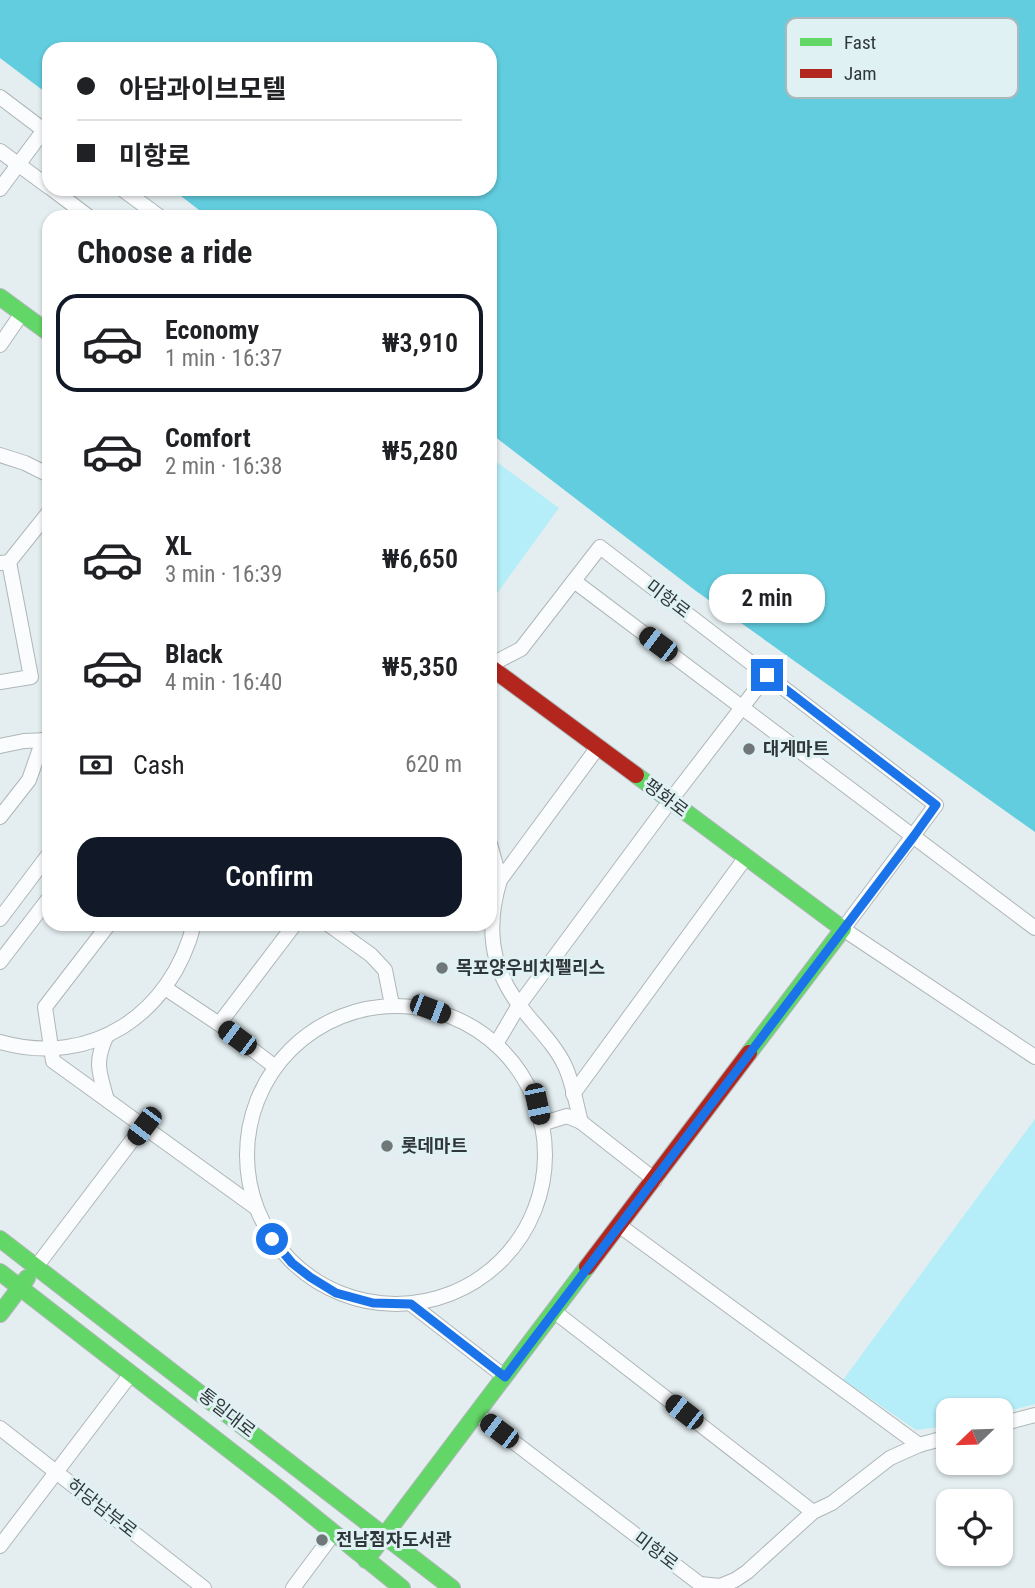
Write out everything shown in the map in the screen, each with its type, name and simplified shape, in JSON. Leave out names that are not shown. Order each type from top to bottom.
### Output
[{"type":"street","points":[[0,97],[42,128]]},
{"type":"street","points":[[0,189],[42,138]]},
{"type":"street","points":[[0,151],[42,182]]},
{"type":"street","points":[[61,196],[80,210]]},
{"type":"street","points":[[132,196],[150,210]]},
{"type":"street","points":[[0,297],[42,328]]},
{"type":"street","points":[[0,345],[22,313]]},
{"type":"street","points":[[0,455],[42,472]]},
{"type":"street","points":[[0,682],[31,677],[5,562],[42,520]]},
{"type":"street","name":"미항로","points":[[574,581],[600,547],[936,805],[914,836]]},
{"type":"street","points":[[497,662],[521,649],[574,581],[1035,928]]},
{"type":"street","name":"평화로","points":[[497,671],[842,929]]},
{"type":"street","points":[[496,1044],[519,1004],[767,675]]},
{"type":"street","points":[[1,741],[42,740]]},
{"type":"street","points":[[497,890],[500,880],[598,747]]},
{"type":"street","points":[[0,817],[29,780],[42,749]]},
{"type":"street","points":[[366,1560],[914,836]]},
{"type":"street","points":[[573,1094],[746,857]]},
{"type":"street","points":[[0,919],[42,863]]},
{"type":"street","points":[[497,869],[500,880]]},
{"type":"street","points":[[0,962],[42,907]]},
{"type":"street","points":[[842,929],[1035,1057]]},
{"type":"street","points":[[103,931],[45,1007],[53,1061],[255,1208]]},
{"type":"street","points":[[0,1042],[50,1049],[72,1046],[107,1035],[133,1020],[165,988],[178,968],[192,931]]},
{"type":"street","points":[[219,1024],[290,931]]},
{"type":"street","points":[[338,931],[371,955],[385,970],[392,1005]]},
{"type":"street","points":[[492,931],[494,958],[505,985],[547,1038],[565,1066],[582,1122]]},
{"type":"street","points":[[165,988],[219,1024],[274,1066]]},
{"type":"street","points":[[392,1005],[430,1009],[465,1022],[496,1044],[513,1061],[537,1104],[544,1174],[531,1219],[505,1258],[469,1286],[426,1302],[411,1304],[373,1303],[336,1293],[316,1282],[292,1263],[272,1239],[255,1208],[248,1176],[247,1138],[256,1102],[274,1066],[297,1042],[326,1022],[358,1010],[392,1005]]},
{"type":"street","points":[[107,1035],[98,1055],[97,1066],[107,1100]]},
{"type":"street","points":[[541,1124],[567,1116],[582,1122],[655,1180]]},
{"type":"street","points":[[0,1314],[144,1126]]},
{"type":"street","points":[[620,1226],[919,1445]]},
{"type":"street","name":"통일대로","points":[[0,1239],[452,1588]]},
{"type":"street","name":"통일대로","points":[[0,1272],[281,1490],[402,1588]]},
{"type":"street","points":[[411,1304],[505,1377]]},
{"type":"street","points":[[555,1312],[813,1513]]},
{"type":"street","points":[[0,1546],[130,1375]]},
{"type":"street","name":"미항로","points":[[477,1414],[700,1584],[720,1586],[747,1573],[813,1513],[832,1503],[890,1458],[936,1440]]},
{"type":"street","points":[[1013,1421],[1035,1415]]},
{"type":"street","name":"하당남부로","points":[[0,1428],[204,1588]]},
{"type":"street","points":[[293,1588],[334,1533]]},
{"type":"shaded area","points":[[497,462],[559,508],[497,593]]},
{"type":"shaded area","points":[[1035,1119],[1035,1404],[1013,1410],[1013,1398],[936,1398],[936,1428],[916,1430],[843,1380]]},
{"type":"water","points":[[0,0],[1035,0],[1035,832],[696,591],[497,438],[497,210],[199,210],[181,196],[497,196],[497,42],[42,42],[42,90],[0,58]]},
{"type":"traffic: fast","points":[[0,297],[42,328]]},
{"type":"traffic: fast","points":[[636,775],[843,929],[749,1053]]},
{"type":"traffic: fast","points":[[0,1239],[452,1588]]},
{"type":"traffic: fast","points":[[366,1560],[587,1267]]},
{"type":"traffic: fast","points":[[0,1272],[281,1490],[402,1588]]},
{"type":"traffic: fast","points":[[0,1314],[27,1278]]},
{"type":"traffic: jam","points":[[497,672],[636,775]]},
{"type":"traffic: jam","points":[[587,1267],[749,1053]]},
{"type":"place","name":"대게마트","points":[[749,749]]},
{"type":"place","name":"목포양우비치펠리스","points":[[442,968]]},
{"type":"place","name":"롯데마트","points":[[387,1146]]},
{"type":"place","name":"전남점자도서관","points":[[322,1540]]},
{"type":"route","points":[[272,1239],[292,1263],[336,1293],[373,1303],[411,1304],[505,1377],[936,805],[767,675]]}]
